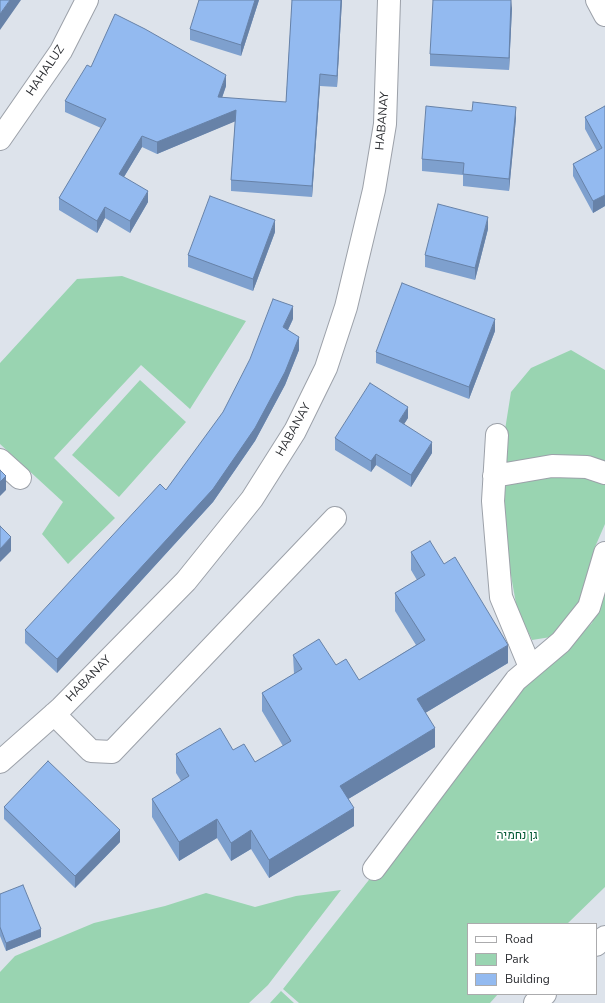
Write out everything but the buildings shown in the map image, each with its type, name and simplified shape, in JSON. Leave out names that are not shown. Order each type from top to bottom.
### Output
[{"type":"main road","name":"HAHALUZ","points":[[0,139],[61,51],[87,0]]},
{"type":"main road","name":"HABANAY","points":[[0,762],[54,714],[186,581],[252,499],[295,431],[326,368],[346,307],[374,190],[385,124],[389,0]]},
{"type":"main road","points":[[597,0],[605,15]]},
{"type":"main road","points":[[497,435],[493,501],[501,597],[530,668]]},
{"type":"main road","points":[[0,460],[20,478]]},
{"type":"main road","points":[[494,476],[552,466],[587,467],[605,473]]},
{"type":"main road","points":[[54,714],[91,751],[112,752],[335,518]]},
{"type":"main road","points":[[374,869],[491,711],[516,680],[561,642],[589,607],[605,553]]},
{"type":"main road","points":[[597,944],[605,937]]},
{"type":"main road","points":[[535,1003],[544,995]]},
{"type":"green space","points":[[122,276],[246,321],[190,409],[141,365],[54,458],[115,518],[68,564],[42,534],[63,502],[0,444],[0,363],[77,279]]},
{"type":"green space","points":[[571,350],[605,370],[605,524],[595,547],[581,599],[557,636],[532,640],[517,609],[498,503],[501,455],[511,392],[531,368]]},
{"type":"green space","points":[[140,380],[186,422],[119,497],[72,455]]},
{"type":"green space","name":"גן נחמיה","points":[[605,578],[605,887],[568,923],[467,923],[467,995],[497,995],[490,1003],[299,1003],[283,989],[520,688],[592,623]]},
{"type":"green space","points":[[341,890],[268,985],[249,1003],[0,1003],[0,972],[15,956],[94,923],[165,906],[206,893],[255,907],[296,896]]},
{"type":"green space","points":[[281,991],[294,1003],[270,1003]]}]
